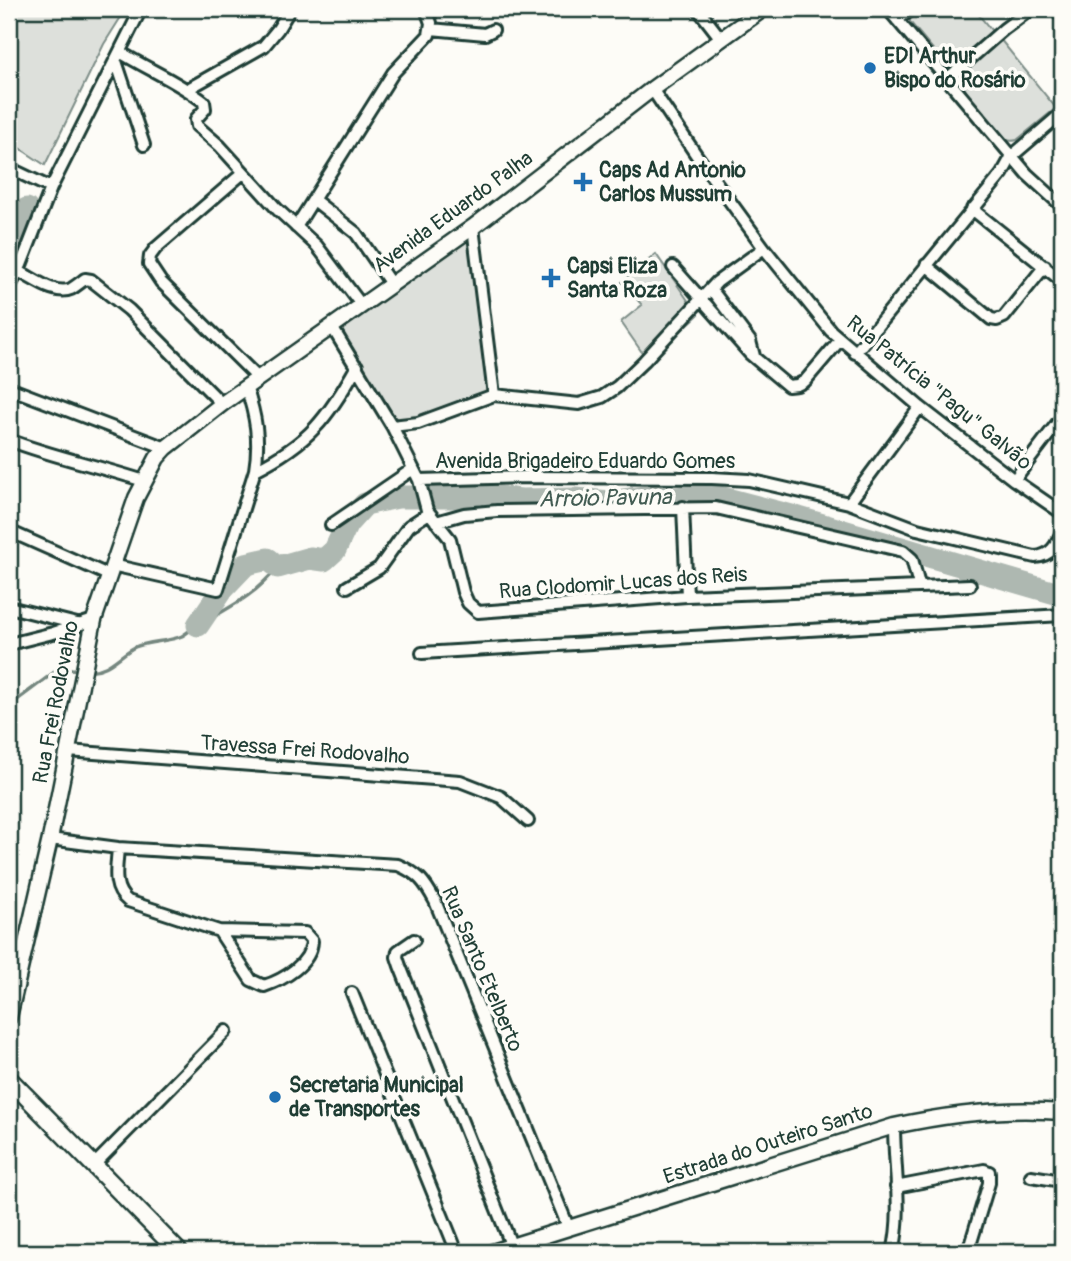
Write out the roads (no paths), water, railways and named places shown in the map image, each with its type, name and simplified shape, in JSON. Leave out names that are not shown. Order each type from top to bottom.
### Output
[{"type":"main road","points":[[9,1079],[176,1251]]},
{"type":"street","points":[[9,288],[51,188],[141,9]]},
{"type":"street","points":[[188,89],[264,46],[290,9]]},
{"type":"street","points":[[296,227],[393,73],[425,40],[431,29],[426,9]]},
{"type":"street","points":[[698,9],[722,40]]},
{"type":"street","name":"Avenida Eduardo Palha","points":[[166,447],[222,404],[473,227],[653,89],[763,9]]},
{"type":"street","points":[[888,9],[1027,174],[1062,206]]},
{"type":"street","points":[[897,20],[912,9]]},
{"type":"street","points":[[946,80],[1031,9]]},
{"type":"street","points":[[1056,9],[1062,17]]},
{"type":"street","points":[[431,29],[485,34],[494,30]]},
{"type":"street","points":[[118,57],[188,89],[206,105],[196,119],[197,127],[220,146],[243,173],[317,246],[362,306]]},
{"type":"street","points":[[118,57],[144,145]]},
{"type":"street","name":"Rua Patrícia \"Pagu\" Galvão","points":[[653,89],[697,156],[764,247],[840,340],[920,407],[1014,480],[1062,513]]},
{"type":"street","points":[[855,353],[1002,174],[1012,156],[1062,113]]},
{"type":"street","points":[[9,182],[12,170],[51,188]]},
{"type":"street","points":[[9,531],[110,570],[218,589],[255,470],[258,452],[252,383],[161,282],[149,264],[150,256],[156,248],[243,173]]},
{"type":"street","points":[[314,200],[356,233],[391,284]]},
{"type":"street","points":[[972,209],[1062,281]]},
{"type":"street","points":[[473,227],[494,395]]},
{"type":"street","points":[[392,426],[418,423],[494,395],[579,404],[602,397],[617,387],[644,361],[711,289],[764,247]]},
{"type":"street","points":[[926,265],[991,319],[997,320],[1004,317],[1045,266]]},
{"type":"street","points":[[673,267],[754,357],[788,386],[797,386],[804,381],[840,340]]},
{"type":"street","points":[[18,271],[56,290],[71,289],[82,280],[91,280],[129,310],[222,404]]},
{"type":"street","points":[[711,289],[750,341],[754,357]]},
{"type":"street","name":"Rua Clodomir Lucas dos Reis","points":[[332,327],[392,426],[420,484],[428,511],[450,538],[463,592],[468,603],[478,612],[687,596],[970,585]]},
{"type":"street","points":[[255,470],[286,453],[314,431],[339,398],[357,366]]},
{"type":"street","points":[[9,388],[166,447]]},
{"type":"street","points":[[849,503],[920,407]]},
{"type":"street","points":[[1014,480],[1062,417]]},
{"type":"street","points":[[9,440],[41,453],[93,464],[144,481]]},
{"type":"street","name":"Rua Frei Rodovalho","points":[[9,1017],[68,751],[88,645],[87,623],[136,498],[166,447]]},
{"type":"street","points":[[331,525],[413,468]]},
{"type":"street","name":"Avenida Brigadeiro Eduardo Gomes","points":[[420,484],[526,477],[749,480],[849,503],[917,529],[1035,557],[1041,557],[1053,550],[1062,531]]},
{"type":"street","points":[[436,522],[464,514],[497,511],[682,507],[733,510],[903,551],[912,559],[919,585]]},
{"type":"street","points":[[682,507],[687,596]]},
{"type":"street","points":[[347,587],[379,568],[409,526],[428,511]]},
{"type":"street","points":[[9,607],[87,623]]},
{"type":"street","points":[[422,653],[1062,615]]},
{"type":"street","points":[[9,643],[87,623]]},
{"type":"street","name":"Travessa Frei Rodovalho","points":[[68,751],[460,782],[501,796],[528,821]]},
{"type":"street","name":"Rua Santo Etelberto","points":[[50,839],[118,848],[397,864],[413,871],[424,882],[435,901],[569,1229]]},
{"type":"street","points":[[118,848],[116,882],[122,896],[128,901],[219,931],[305,933],[312,941],[312,948],[309,956],[291,972],[264,986],[251,980],[219,931]]},
{"type":"street","points":[[414,940],[398,951],[397,957],[512,1247]]},
{"type":"street","points":[[352,993],[457,1252]]},
{"type":"street","points":[[93,1166],[226,1031]]},
{"type":"street","name":"Estrada do Outeiro Santo","points":[[492,1252],[894,1126],[968,1114],[1062,1112]]},
{"type":"street","points":[[893,1252],[898,1227],[894,1126]]},
{"type":"street","points":[[896,1187],[984,1170],[989,1172],[989,1184],[968,1252]]},
{"type":"street","points":[[1031,1176],[1062,1181]]},
{"type":"waterway","name":"Arroio Pavuna","points":[[9,252],[27,209]]},
{"type":"waterway","name":"Arroio Pavuna","points":[[198,625],[223,588],[246,564],[268,559],[278,567],[310,558],[324,560],[335,550],[347,524],[365,504],[398,497],[461,497],[483,492],[490,496],[521,500],[576,499],[610,502],[645,497],[711,495],[1062,595]]},
{"type":"waterway","points":[[89,670],[108,666],[135,647],[182,636],[249,595],[278,567]]},
{"type":"waterway","points":[[9,706],[60,668],[81,670]]},
{"type":"place","name":"EDI Arthur Bispo do Rosário","points":[[870,68]]},
{"type":"place","name":"Caps Ad Antonio Carlos Mussum","points":[[583,182]]},
{"type":"place","name":"Capsi Eliza Santa Roza","points":[[551,278]]},
{"type":"place","name":"Secretaria Municipal de Transportes","points":[[275,1097]]}]
